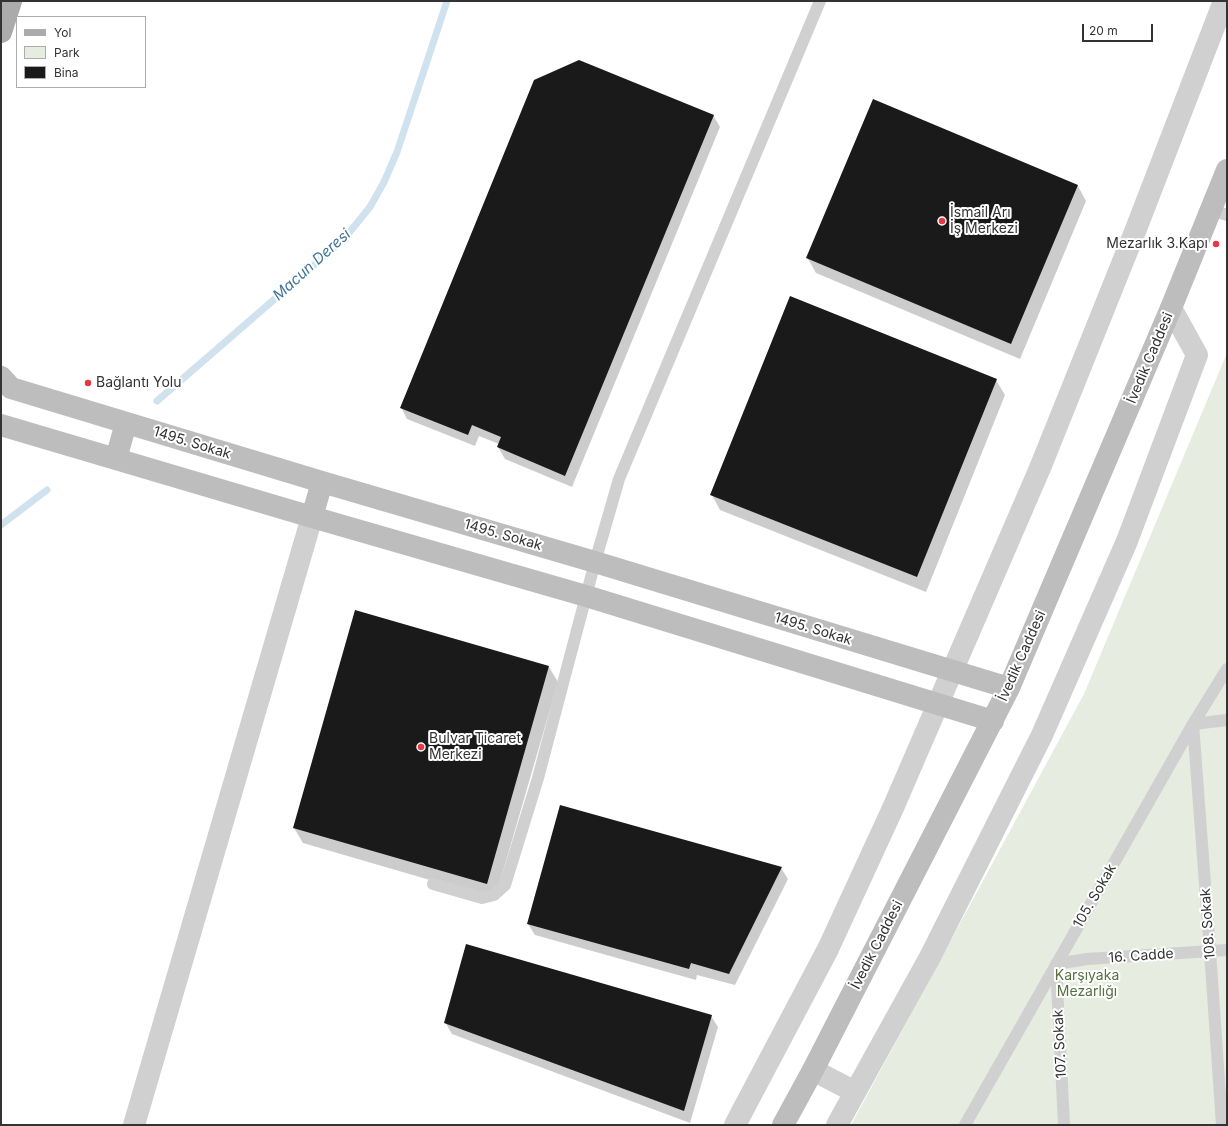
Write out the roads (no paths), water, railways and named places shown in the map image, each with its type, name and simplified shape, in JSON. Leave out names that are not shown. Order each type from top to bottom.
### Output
[{"type":"main road","points":[[1,32],[11,1]]},
{"type":"main road","name":"İvedik Caddesi","points":[[783,1125],[813,1070],[1009,688],[1171,308],[1219,212],[1227,170]]},
{"type":"main road","name":"1495. Sokak","points":[[1,377],[11,388],[322,482],[595,562],[1009,688]]},
{"type":"main road","points":[[116,459],[126,423]]},
{"type":"main road","points":[[1,425],[586,596],[993,721]]},
{"type":"main road","points":[[312,517],[322,482]]},
{"type":"street","points":[[735,1125],[828,949],[893,808],[1043,460],[1136,229],[1224,1]]},
{"type":"street","points":[[837,1125],[930,957],[1042,735],[1127,541],[1197,355],[1171,308]]},
{"type":"street","points":[[134,1125],[312,517]]},
{"type":"street","points":[[813,1070],[855,1092]]},
{"type":"lane","points":[[433,884],[482,898],[494,896],[505,886],[538,778],[595,562],[619,479],[820,1]]},
{"type":"lane","name":"105. Sokak","points":[[965,1125],[1193,724],[1227,669]]},
{"type":"lane","points":[[1193,724],[1227,720]]},
{"type":"lane","name":"108. Sokak","points":[[1193,724],[1222,1125]]},
{"type":"lane","name":"16. Cadde","points":[[1056,964],[1087,959],[1227,950]]},
{"type":"lane","name":"107. Sokak","points":[[1056,964],[1064,1125]]},
{"type":"waterway","name":"Macun Deresi","points":[[157,401],[344,239],[370,207],[384,182],[397,152],[447,1]]},
{"type":"waterway","name":"Macun Deresi","points":[[1,525],[47,490]]},
{"type":"place","name":"İsmail Arı İş Merkezi","points":[[942,221]]},
{"type":"place","name":"Mezarlık 3.Kapı","points":[[1216,244]]},
{"type":"place","name":"Bağlantı Yolu","points":[[88,383]]},
{"type":"place","name":"Bulvar Ticaret Merkezi","points":[[421,747]]},
{"type":"park label","name":"Karşıyaka Mezarlığı","points":[[1087,984]]}]
